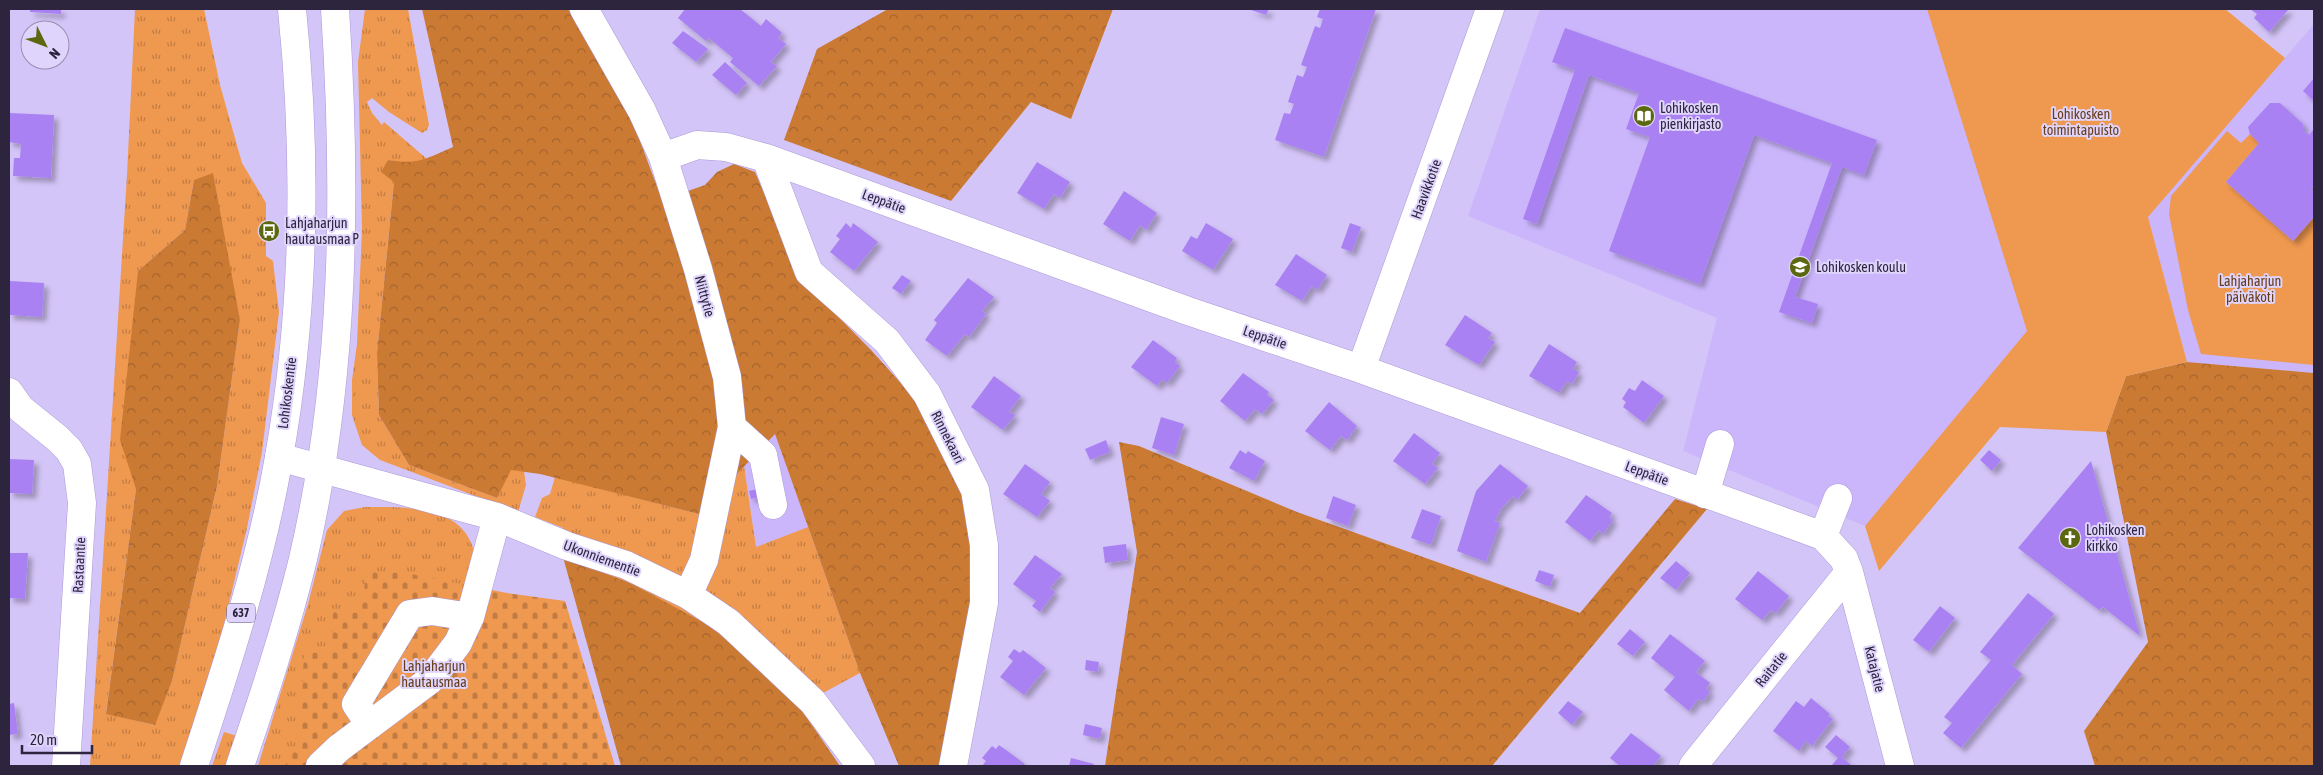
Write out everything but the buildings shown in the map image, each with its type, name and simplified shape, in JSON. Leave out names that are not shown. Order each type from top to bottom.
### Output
[{"type":"street","name":"Lohikoskentie","points":[[194,766],[230,656],[279,457],[296,320],[301,204],[297,57],[292,9]]},
{"type":"street","points":[[240,766],[271,675],[303,558],[320,466],[339,318],[342,216],[341,104],[335,9]]},
{"type":"street","name":"Haavikkotie","points":[[1361,369],[1490,9]]},
{"type":"street","name":"Niittytie","points":[[587,10],[642,111],[663,157],[698,269],[727,377],[732,427],[704,560],[688,595]]},
{"type":"street","name":"Leppätie","points":[[663,157],[697,145],[726,147],[766,158],[1188,311],[1361,369],[1824,536],[1844,559],[1849,572]]},
{"type":"street","name":"Rinnekaari","points":[[766,158],[809,272],[886,341],[927,394],[976,490],[984,545],[984,603],[953,766]]},
{"type":"street","name":"Rastaantie","points":[[9,392],[21,409],[69,450],[77,464],[82,503],[66,766]]},
{"type":"street","points":[[732,427],[763,455],[773,505]]},
{"type":"street","points":[[1705,494],[1720,444]]},
{"type":"street","name":"Ukonniementie","points":[[279,457],[320,466],[497,517],[567,546],[626,565],[688,595],[728,622],[812,702],[861,766]]},
{"type":"street","points":[[1824,536],[1838,498]]},
{"type":"street","points":[[320,766],[333,753],[430,680],[458,644],[470,617],[497,517]]},
{"type":"street","name":"Raitatie","points":[[1693,766],[1849,572]]},
{"type":"street","name":"Katajatie","points":[[1849,572],[1900,766]]},
{"type":"street","points":[[370,725],[356,704],[410,614],[432,611],[470,617]]},
{"type":"shaded area","name":"Lohikosken koulu","points":[[1540,9],[1932,9],[2027,331],[1865,526],[1683,451],[1717,318],[1468,216]]},
{"type":"shaded area","name":"Lahjaharjun päiväkoti","points":[[2313,25],[2314,373],[2187,362],[2148,217]]},
{"type":"shaded area","points":[[775,434],[808,527],[756,547],[744,466]]},
{"type":"green space","points":[[135,9],[204,9],[220,85],[242,163],[266,203],[266,256],[273,261],[279,312],[262,452],[247,528],[217,653],[179,766],[90,766],[127,175]],"holes":[[[194,180],[240,320],[217,486],[172,681],[154,725],[106,713],[136,489],[138,271],[185,230]]]},
{"type":"green space","points":[[365,9],[408,9],[429,125],[427,130],[422,133],[389,112],[372,98],[367,102],[372,113],[382,125],[384,122],[427,159],[409,164],[388,160],[394,181],[377,353],[379,415],[409,465],[497,498],[510,469],[524,471],[526,485],[518,512],[380,460],[362,445],[352,415],[352,380],[357,344],[362,230],[358,62]]},
{"type":"green space","points":[[422,9],[568,9],[627,106],[662,200],[705,185],[717,172],[734,164],[755,172],[801,279],[872,351],[916,400],[964,493],[973,545],[971,602],[942,766],[899,766],[860,673],[775,434],[699,514],[540,474],[511,470],[497,498],[409,465],[379,415],[377,353],[394,182],[381,172],[388,160],[407,162],[421,160],[453,147]]},
{"type":"green space","points":[[888,9],[1113,9],[1071,119],[1031,102],[951,201],[784,140],[817,49]]},
{"type":"green space","name":"Lohikosken toimintapuisto","points":[[1927,9],[2225,9],[2285,58],[2148,217],[2187,362],[2126,376],[2106,432],[2000,427],[1879,571],[1865,526],[2027,331]]},
{"type":"green space","name":"Lahjaharjun päiväkoti","points":[[2227,131],[2241,143],[2250,134],[2259,143],[2226,182],[2293,241],[2314,217],[2314,365],[2201,354],[2188,310],[2169,214],[2171,196]]},
{"type":"green space","points":[[213,173],[240,320],[217,486],[172,681],[155,725],[106,714],[136,489],[120,440],[138,271],[185,230],[194,180]]},
{"type":"green space","points":[[2187,362],[2314,373],[2314,766],[2095,766],[2084,731],[2148,642],[2106,432],[2126,376]]},
{"type":"green space","points":[[1119,442],[1139,446],[1297,512],[1580,613],[1675,499],[1707,509],[1492,766],[1105,766],[1137,552]]},
{"type":"green space","points":[[744,466],[756,547],[808,527],[860,673],[799,706],[563,557],[563,528],[535,517],[542,498],[550,494],[555,477],[699,514]]},
{"type":"green space","points":[[365,507],[410,508],[441,515],[454,522],[465,532],[472,545],[474,562],[471,579],[303,766],[258,766],[308,604],[327,530],[344,511]]},
{"type":"green space","points":[[563,557],[632,584],[706,624],[749,657],[799,706],[840,766],[621,766]]},
{"type":"green space","name":"Lahjaharjun hautausmaa","points":[[366,571],[406,573],[507,593],[565,601],[615,766],[285,766],[300,735],[304,652],[332,653],[333,611],[362,613]]},
{"type":"green space","points":[[224,732],[237,736],[225,766],[212,766]]},
{"type":"place","name":"Lohikosken pienkirjasto","points":[[1644,116]]},
{"type":"place","name":"Lahjaharjun hautausmaa P","points":[[269,231]]},
{"type":"place","name":"Lohikosken koulu","points":[[1800,267]]},
{"type":"place","name":"Lohikosken kirkko","points":[[2070,538]]}]
